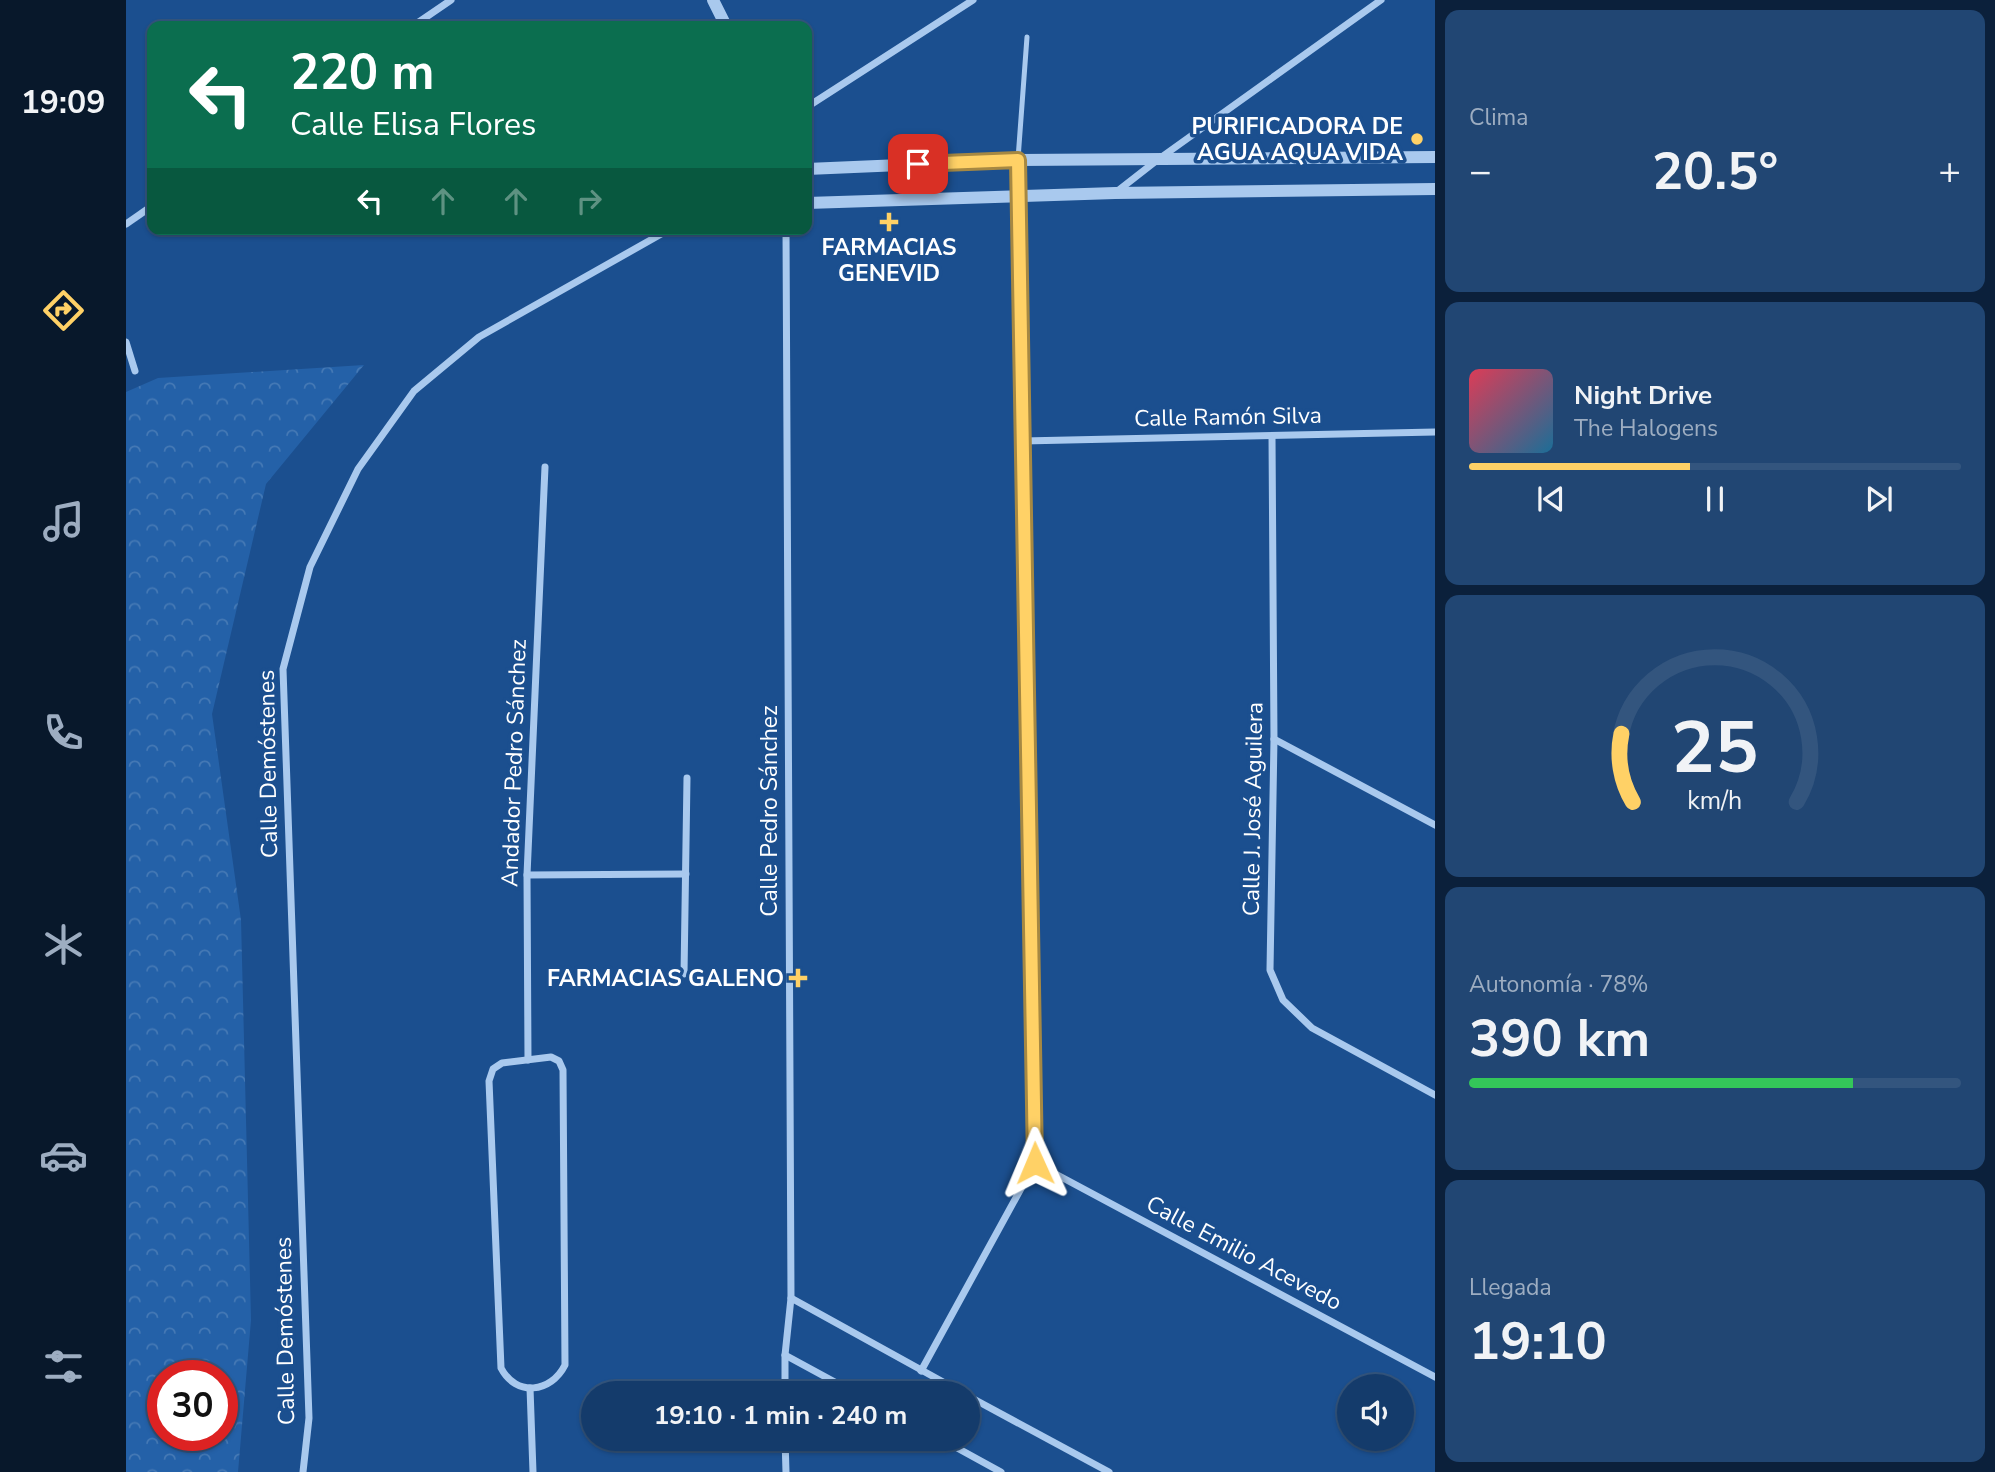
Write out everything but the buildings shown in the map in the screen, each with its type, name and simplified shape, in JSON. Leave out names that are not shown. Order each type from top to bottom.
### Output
[{"type":"street","points":[[420,21],[451,0]]},
{"type":"street","points":[[713,0],[724,21]]},
{"type":"street","points":[[812,104],[973,0]]},
{"type":"street","points":[[1115,193],[1381,0]]},
{"type":"street","points":[[812,169],[1018,160],[1435,157]]},
{"type":"street","points":[[921,1371],[1035,1163],[1018,160]]},
{"type":"street","points":[[812,203],[1115,193],[1435,189]]},
{"type":"street","points":[[126,224],[147,209]]},
{"type":"street","name":"Calle Demóstenes","points":[[303,1472],[309,1418],[283,669],[310,568],[358,468],[414,391],[480,337],[659,235]]},
{"type":"street","name":"Calle Pedro Sánchez","points":[[785,1381],[791,1298],[786,235]]},
{"type":"street","points":[[126,342],[135,370]]},
{"type":"street","name":"Calle Ramón Silva","points":[[1023,441],[1435,432]]},
{"type":"street","name":"Calle J. José Aguilera","points":[[1272,436],[1274,739],[1270,970],[1283,1000],[1312,1028],[1435,1095]]},
{"type":"street","name":"Andador Pedro Sánchez","points":[[528,1060],[527,875],[545,467]]},
{"type":"street","points":[[1274,739],[1435,825]]},
{"type":"street","points":[[684,974],[687,778]]},
{"type":"street","points":[[527,875],[686,874]]},
{"type":"street","points":[[551,1057],[559,1061],[563,1070],[565,1339],[565,1366],[558,1378],[550,1385],[530,1388],[514,1384],[506,1378],[501,1368],[489,1081],[493,1069],[502,1062],[528,1060],[551,1057]]},
{"type":"street","name":"Calle Emilio Acevedo","points":[[1035,1163],[1435,1377]]},
{"type":"street","points":[[791,1298],[940,1381]]},
{"type":"street","points":[[785,1355],[833,1381]]},
{"type":"street","points":[[530,1388],[533,1472]]},
{"type":"street","points":[[980,1402],[1109,1472]]},
{"type":"street","points":[[785,1451],[786,1472]]},
{"type":"street","points":[[963,1451],[1001,1472]]},
{"type":"lane","points":[[1018,160],[1027,37]]},
{"type":"green space","points":[[364,365],[266,484],[212,714],[241,920],[251,1320],[238,1472],[126,1472],[126,392],[158,378]]},
{"type":"place","name":"PURIFICADORA DE AGUA AQUA VIDA","points":[[1417,139]]},
{"type":"place","name":"FARMACIAS GENEVID","points":[[889,222]]},
{"type":"place","name":"FARMACIAS GALENO","points":[[798,978]]},
{"type":"route","points":[[918,164],[1018,160],[1035,1163]]}]
